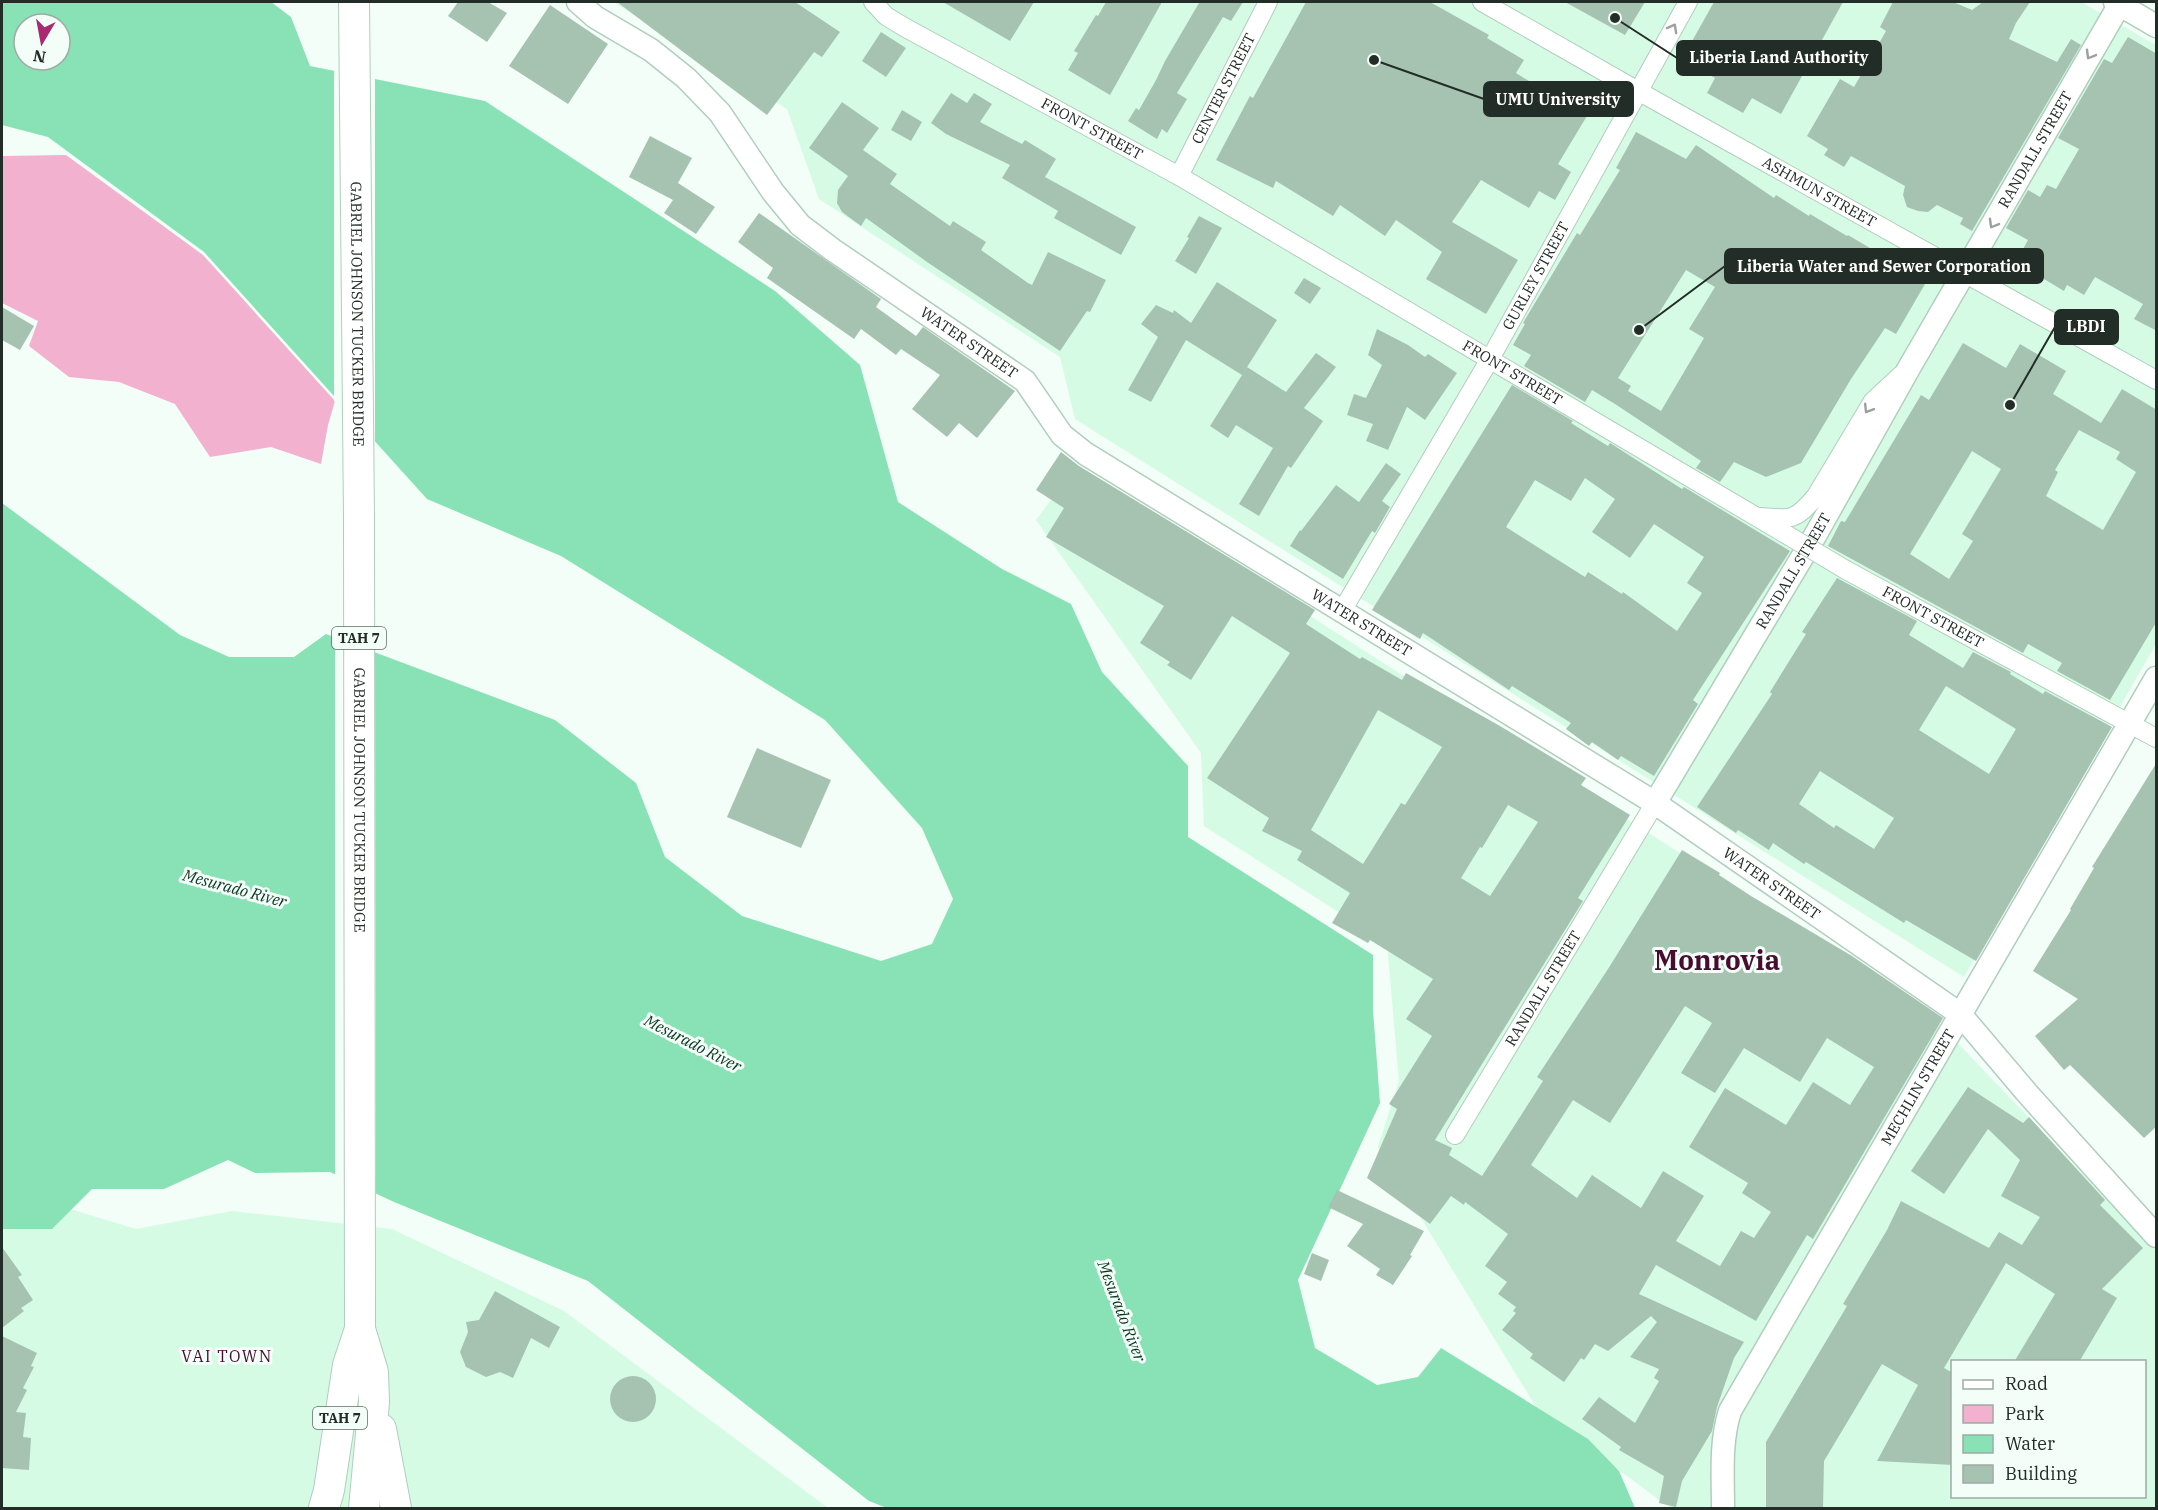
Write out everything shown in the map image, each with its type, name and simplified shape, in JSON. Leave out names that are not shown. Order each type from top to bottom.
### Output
[{"type":"highway","name":"GABRIEL JOHNSON TUCKER BRIDGE","points":[[354,2],[359,507],[360,1329]]},
{"type":"highway","name":"TAH 7","points":[[360,1329],[373,1372],[374,1402],[364,1509]]},
{"type":"highway","name":"TAH 7","points":[[324,1509],[329,1490],[348,1365],[360,1329]]},
{"type":"highway","points":[[340,1509],[349,1458],[360,1329]]},
{"type":"highway","points":[[374,1402],[383,1436],[396,1509]]},
{"type":"street","name":"WATER STREET","points":[[578,2],[595,17],[651,50],[686,78],[720,113],[773,192],[800,225],[1025,381],[1062,435],[1078,447],[1655,803],[1960,1014],[2027,1093],[2157,1236]]},
{"type":"street","name":"FRONT STREET","points":[[873,2],[886,15],[904,27],[1179,176],[1846,570],[2157,738]]},
{"type":"street","name":"CENTER STREET","points":[[1179,176],[1268,2]]},
{"type":"street","name":"ASHMUN STREET","points":[[1482,2],[2157,380]]},
{"type":"street","name":"GURLEY STREET","points":[[1342,611],[1490,359],[1688,2]]},
{"type":"street","points":[[2118,2],[2157,26]]},
{"type":"street","name":"RANDALL STREET","points":[[1455,1135],[1816,534],[2118,2]]},
{"type":"street","points":[[1756,516],[1785,519],[1796,516],[1806,508],[1816,496],[1873,401],[1909,368]]},
{"type":"street","name":"MECHLIN STREET","points":[[1723,1509],[1724,1443],[1730,1411],[2157,678]]},
{"type":"shaded area","points":[[613,2],[2081,2],[2156,45],[2156,644],[1964,977],[1075,419],[1060,357],[819,199],[787,109]]},
{"type":"shaded area","points":[[1076,466],[1928,1012],[2156,1251],[2156,1508],[1670,1508],[1537,1409],[1378,1147],[1399,1081],[1387,943],[1204,826],[1201,753],[1036,520]]},
{"type":"shaded area","points":[[47,1202],[136,1229],[232,1211],[392,1229],[564,1311],[828,1508],[2,1508],[2,1225]]},
{"type":"green space","points":[[66,155],[203,255],[335,401],[321,464],[271,447],[210,457],[175,404],[119,382],[69,377],[29,346],[38,321],[2,303],[2,156]]},
{"type":"water","name":"Mesurado River","points":[[2,2],[271,2],[291,17],[310,66],[485,101],[775,291],[860,365],[898,502],[1002,569],[1071,604],[1102,672],[1188,766],[1188,837],[1373,955],[1373,1010],[1380,1103],[1298,1280],[1315,1348],[1377,1385],[1418,1377],[1441,1348],[1588,1439],[1619,1471],[1635,1508],[887,1508],[869,1501],[588,1281],[394,1202],[330,1172],[255,1173],[228,1160],[164,1189],[92,1189],[52,1229],[2,1229],[2,503],[180,635],[229,657],[294,657],[326,634],[555,720],[636,783],[665,857],[742,916],[881,961],[932,944],[953,899],[922,828],[825,720],[561,556],[427,499],[204,252],[48,137],[2,125]]},
{"type":"pier","points":[[334,68],[375,76],[375,446],[334,401]]},
{"type":"pier","points":[[335,634],[375,649],[376,1197],[335,1178]]},
{"type":"building","points":[[458,2],[488,2],[507,13],[487,42],[448,16]]},
{"type":"building","points":[[617,2],[795,2],[840,32],[822,57],[814,52],[767,115]]},
{"type":"building","points":[[943,2],[1034,2],[1010,41]]},
{"type":"building","points":[[1106,2],[1162,2],[1110,95],[1068,70],[1078,53],[1074,51]]},
{"type":"building","points":[[1197,2],[1243,2],[1231,21],[1223,17],[1177,93],[1187,99],[1167,133],[1162,129],[1157,139],[1128,121],[1136,108],[1139,110],[1199,3]]},
{"type":"building","points":[[1306,2],[1430,2],[1489,35],[1487,38],[1524,60],[1516,73],[1547,92],[1553,83],[1593,106],[1558,164],[1571,172],[1555,200],[1539,191],[1529,208],[1481,180],[1452,222],[1518,260],[1486,314],[1426,279],[1442,252],[1396,220],[1385,236],[1340,205],[1333,216],[1276,181],[1273,188],[1216,160],[1250,96],[1253,98]]},
{"type":"building","points":[[1565,2],[1645,2],[1625,35]]},
{"type":"building","points":[[1714,2],[1843,2],[1781,114],[1752,98],[1743,113],[1707,93],[1715,78],[1682,59]]},
{"type":"building","points":[[1893,2],[1953,2],[1972,10],[1983,2],[2030,2],[2016,23],[2009,39],[2057,62],[2071,39],[2081,45],[1972,231],[1960,224],[1963,218],[1937,205],[1928,212],[1907,207],[1903,195],[1905,186],[1851,156],[1844,167],[1824,155],[1828,149],[1807,136],[1840,79],[1854,87],[1886,31],[1880,27]]},
{"type":"building","points":[[550,5],[608,44],[568,104],[509,66]]},
{"type":"building","points":[[881,32],[906,48],[886,77],[862,61]]},
{"type":"building","points":[[2128,37],[2157,54],[2157,331],[2134,319],[2143,304],[2095,277],[2084,295],[2067,285],[2064,291],[2016,262],[2028,240],[2006,228],[2028,190],[2040,197],[2047,185],[2056,189],[2079,149],[2058,138],[2104,59],[2112,63]]},
{"type":"building","points":[[951,93],[967,103],[974,93],[992,104],[980,122],[1022,144],[1025,140],[1056,159],[1045,177],[1136,227],[1121,255],[1054,218],[1058,211],[1002,178],[1010,165],[946,134],[931,123]]},
{"type":"building","points":[[842,102],[879,128],[863,150],[897,174],[890,184],[950,226],[953,221],[986,242],[981,250],[1028,283],[1032,285],[1048,252],[1106,280],[1090,312],[1087,311],[1060,351],[866,218],[861,226],[842,212],[837,203],[838,190],[848,176],[809,148]]},
{"type":"building","points":[[902,110],[922,122],[911,141],[891,130]]},
{"type":"building","points":[[1636,132],[1686,159],[1696,145],[1774,198],[1776,195],[1809,216],[1810,214],[1848,235],[1902,267],[1901,270],[1925,284],[1896,334],[1885,328],[1851,379],[1801,463],[1766,477],[1734,462],[1720,482],[1696,468],[1701,461],[1592,390],[1585,402],[1524,366],[1531,355],[1513,345],[1525,324],[1523,323],[1577,233],[1580,235],[1620,170],[1616,168]],"holes":[[[1686,270],[1715,287],[1689,329],[1704,338],[1661,411],[1628,391],[1631,386],[1618,378]]]},
{"type":"building","points":[[650,136],[692,158],[678,183],[715,207],[696,234],[664,213],[673,200],[629,177]]},
{"type":"building","points":[[759,213],[881,299],[876,307],[916,336],[923,327],[1015,391],[977,438],[959,423],[947,437],[912,409],[940,375],[901,349],[896,355],[861,329],[854,339],[767,278],[773,268],[738,242]]},
{"type":"building","points":[[1199,216],[1222,228],[1196,274],[1175,261]]},
{"type":"building","points":[[1304,278],[1321,288],[1310,304],[1294,293]]},
{"type":"building","points":[[1217,282],[1277,320],[1242,375],[1186,340],[1151,402],[1128,390],[1158,337],[1141,324],[1156,305],[1173,313],[1174,310],[1191,323]]},
{"type":"building","points":[[2,307],[34,326],[20,350],[2,340]]},
{"type":"building","points":[[1377,329],[1425,357],[1428,354],[1457,373],[1425,420],[1407,407],[1388,450],[1366,441],[1373,424],[1347,415],[1354,394],[1366,398],[1382,365],[1368,355]]},
{"type":"building","points":[[1963,343],[2006,368],[2020,344],[2066,371],[2053,394],[2101,423],[2122,389],[2157,410],[2157,621],[2110,700],[2057,671],[2062,663],[2028,644],[2023,653],[1828,546],[1841,521],[1845,522],[1921,395],[1929,400]],"holes":[[[2079,430],[2120,452],[2116,459],[2136,472],[2103,530],[2046,496],[2058,472],[2055,470]],[[1972,451],[2001,469],[1962,534],[1973,541],[1949,579],[1910,554]]]},
{"type":"building","points":[[1316,353],[1336,367],[1304,408],[1323,421],[1291,468],[1288,466],[1259,516],[1239,504],[1273,448],[1236,425],[1228,438],[1210,426],[1247,367],[1286,392]]},
{"type":"building","points":[[1512,385],[1573,421],[1571,423],[1608,446],[1610,443],[1682,489],[1684,487],[1790,551],[1693,700],[1698,704],[1654,776],[1621,756],[1618,760],[1592,742],[1589,746],[1566,729],[1571,723],[1552,711],[1512,686],[1509,690],[1423,633],[1420,639],[1372,610]],"holes":[[[1585,478],[1615,499],[1592,532],[1630,558],[1654,524],[1704,557],[1687,583],[1702,593],[1677,631],[1623,592],[1622,594],[1588,572],[1585,577],[1506,527],[1535,480],[1571,501]]]},
{"type":"building","points":[[1061,452],[1079,466],[1315,610],[1306,624],[1360,659],[1362,657],[1402,680],[1406,673],[1500,726],[1586,778],[1581,785],[1630,815],[1578,898],[1583,901],[1435,1140],[1452,1148],[1449,1155],[1482,1176],[1543,1081],[1537,1077],[1682,850],[1720,873],[1719,875],[1751,896],[1852,956],[1943,1018],[1813,1239],[1807,1235],[1756,1321],[1656,1265],[1639,1294],[1744,1342],[1734,1358],[1717,1407],[1712,1431],[1682,1481],[1676,1507],[1659,1503],[1664,1476],[1619,1450],[1621,1447],[1582,1419],[1599,1397],[1635,1423],[1659,1381],[1654,1378],[1659,1369],[1630,1357],[1657,1322],[1651,1316],[1608,1351],[1595,1344],[1584,1360],[1581,1358],[1564,1382],[1530,1358],[1533,1354],[1502,1330],[1516,1313],[1513,1311],[1516,1307],[1498,1294],[1507,1282],[1485,1266],[1508,1234],[1465,1202],[1464,1205],[1451,1196],[1430,1224],[1367,1178],[1397,1109],[1389,1104],[1432,1036],[1406,1019],[1433,979],[1370,940],[1368,943],[1332,923],[1350,893],[1297,860],[1302,851],[1262,831],[1269,818],[1207,778],[1290,653],[1232,616],[1191,680],[1167,665],[1170,662],[1140,643],[1164,606],[1046,537],[1064,508],[1036,490]],"holes":[[[1378,710],[1442,747],[1405,805],[1401,803],[1363,864],[1311,830]],[[1508,805],[1538,822],[1490,896],[1461,878],[1480,847],[1482,848]],[[1685,1006],[1712,1023],[1681,1073],[1715,1093],[1744,1048],[1800,1082],[1827,1038],[1874,1067],[1850,1105],[1813,1082],[1786,1125],[1725,1088],[1689,1147],[1748,1183],[1742,1193],[1771,1212],[1754,1238],[1741,1231],[1720,1266],[1676,1241],[1704,1196],[1663,1171],[1641,1208],[1592,1175],[1577,1198],[1531,1165],[1573,1100],[1610,1123]]]},
{"type":"building","points":[[1386,463],[1401,474],[1382,501],[1390,507],[1375,533],[1372,531],[1343,579],[1290,546],[1336,485],[1359,502]]},
{"type":"building","points":[[1837,578],[1917,621],[1909,635],[1963,668],[1973,652],[2011,672],[2010,674],[2043,694],[2045,691],[2112,727],[1976,961],[1906,920],[1904,923],[1773,843],[1769,850],[1738,830],[1736,833],[1697,807],[1772,694],[1770,692],[1806,634],[1802,632]],"holes":[[[1946,686],[2016,729],[1989,774],[1919,730]],[[1820,771],[1894,818],[1874,849],[1836,825],[1834,828],[1799,804]]]},
{"type":"building","points":[[757,748],[831,780],[801,848],[727,817]]},
{"type":"building","points":[[2157,762],[2157,1126],[2144,1138],[2070,1065],[2064,1070],[2035,1036],[2078,999],[2033,971],[2071,910],[2094,868],[2092,867]]},
{"type":"building","points":[[1968,1087],[2023,1123],[2029,1117],[2105,1200],[2100,1205],[2143,1248],[2102,1289],[2117,1298],[2080,1360],[2015,1360],[2055,1294],[2006,1263],[1944,1368],[1951,1372],[1951,1465],[1877,1461],[1918,1385],[1882,1364],[1824,1461],[1823,1509],[1766,1509],[1766,1442],[1847,1306],[1843,1304],[1887,1230],[1901,1201],[1989,1248],[1999,1232],[2022,1245],[2040,1217],[2001,1196],[2020,1160],[1988,1129],[1944,1194],[1911,1171]]},
{"type":"building","points":[[1337,1190],[1424,1231],[1410,1255],[1412,1256],[1393,1285],[1376,1275],[1380,1269],[1347,1246],[1363,1224],[1328,1207]]},
{"type":"building","points":[[2,1247],[22,1275],[18,1277],[33,1300],[21,1308],[24,1311],[2,1328]]},
{"type":"building","points":[[1312,1253],[1329,1260],[1321,1281],[1304,1274]]},
{"type":"building","points":[[495,1291],[560,1327],[549,1348],[531,1338],[513,1378],[500,1372],[486,1377],[466,1367],[460,1352],[468,1332],[466,1322],[479,1320]]},
{"type":"building","points":[[2,1336],[37,1353],[31,1366],[34,1367],[23,1388],[27,1390],[16,1412],[26,1413],[23,1437],[31,1438],[29,1470],[2,1468]]},
{"type":"building","points":[[633,1376],[649,1383],[656,1399],[649,1415],[633,1422],[617,1415],[610,1399],[617,1383]]},
{"type":"place","name":"Liberia Land Authority","points":[[1615,18]]},
{"type":"place","name":"UMU University","points":[[1374,60]]},
{"type":"place","name":"Liberia Water and Sewer Corporation","points":[[1639,330]]},
{"type":"place","name":"LBDI","points":[[2010,405]]},
{"type":"district","name":"Monrovia","points":[[1717,961]]},
{"type":"district","name":"VAI TOWN","points":[[227,1356]]}]
